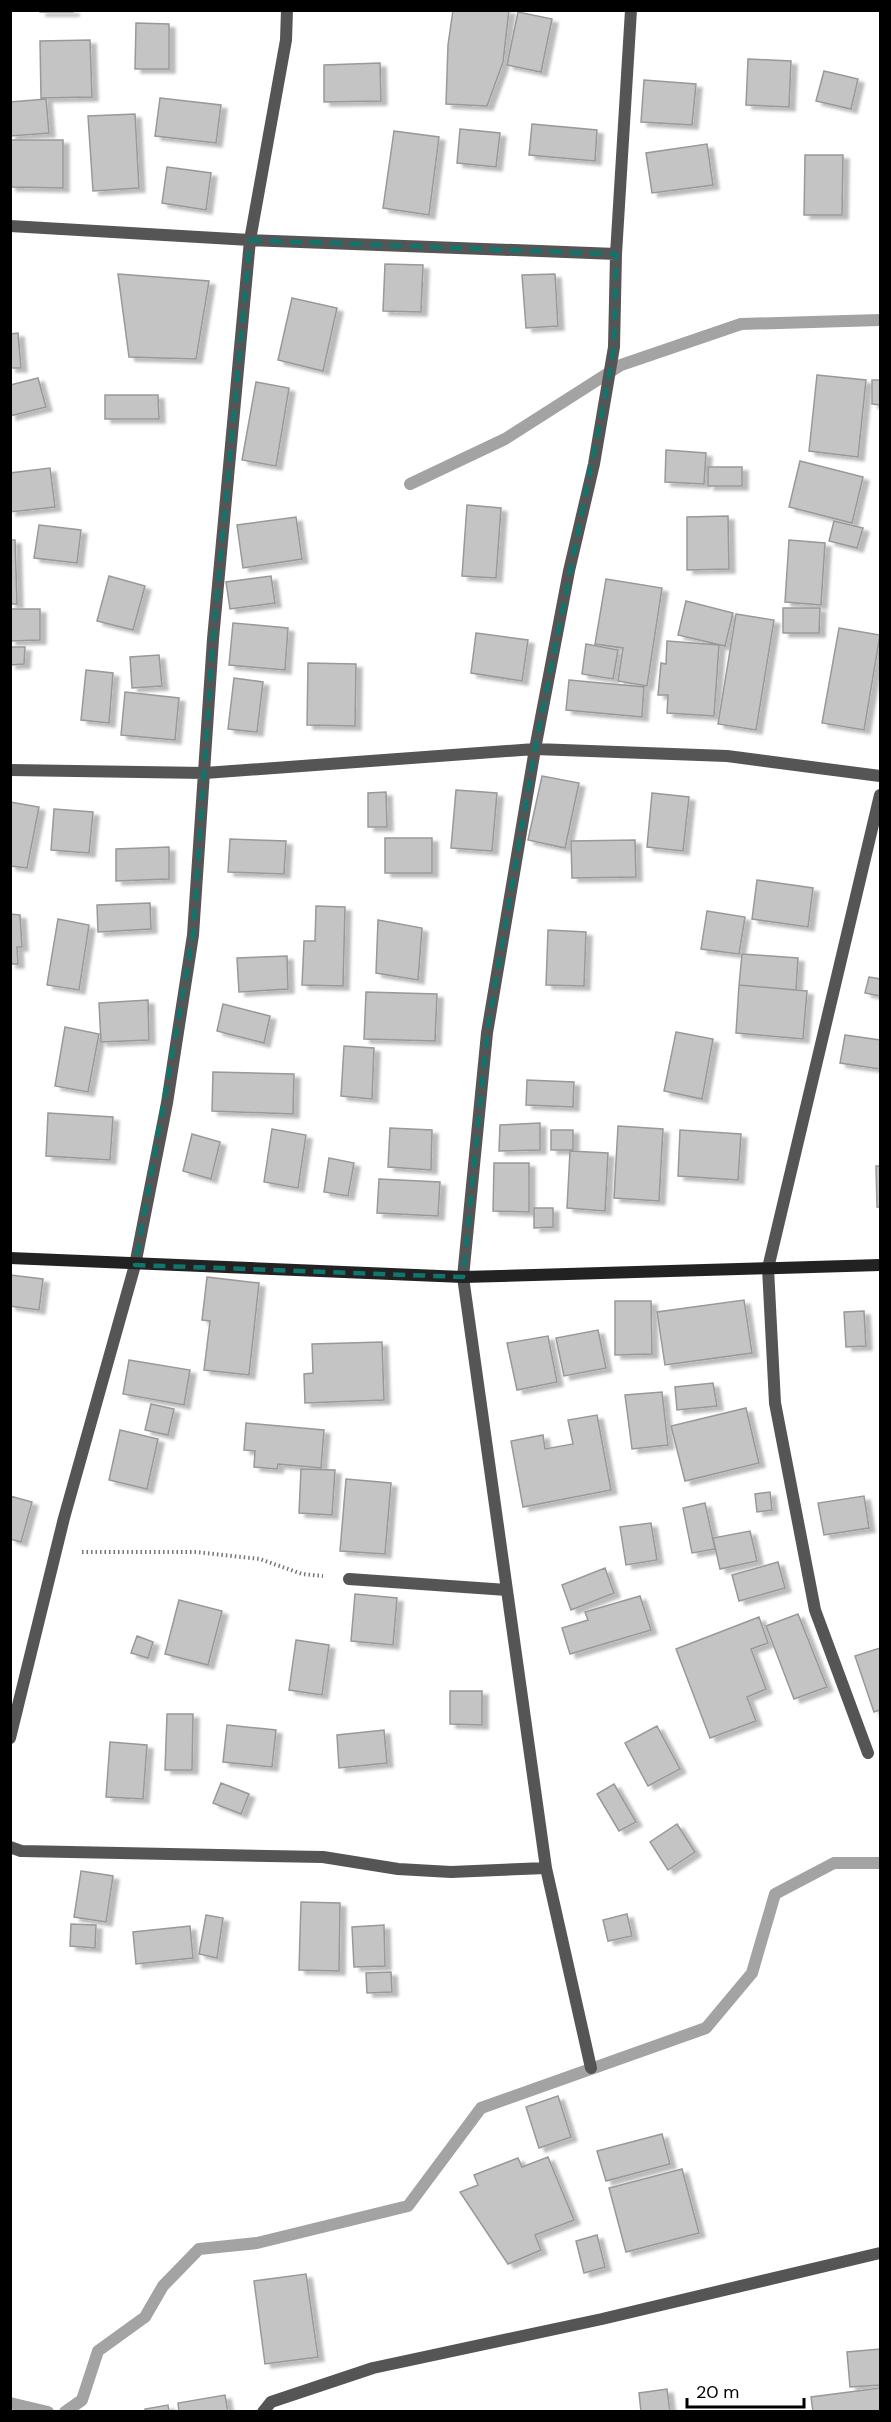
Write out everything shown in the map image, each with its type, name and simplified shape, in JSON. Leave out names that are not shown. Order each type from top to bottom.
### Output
[{"type":"street","points":[[10,1738],[64,1518],[135,1264],[167,1103],[193,935],[213,639],[250,240],[286,40],[287,10]]},
{"type":"street","points":[[591,2068],[546,1868],[463,1277],[487,1033],[535,749],[569,571],[594,464],[614,347],[615,254],[631,10]]},
{"type":"street","points":[[10,226],[250,240],[615,254]]},
{"type":"street","points":[[10,770],[205,773],[535,749],[727,756],[880,776]]},
{"type":"street","points":[[868,1753],[815,1610],[775,1403],[768,1268],[880,795]]},
{"type":"street","points":[[10,1258],[463,1277],[880,1265]]},
{"type":"street","points":[[349,1579],[507,1590]]},
{"type":"street","points":[[10,1847],[21,1851],[323,1857],[398,1869],[451,1872],[546,1868]]},
{"type":"street","points":[[263,2412],[270,2402],[372,2368],[602,2319],[880,2253]]},
{"type":"path","points":[[57,1550],[100,1553],[196,1552],[260,1559],[302,1575],[349,1579]]},
{"type":"highlighted area","points":[[250,240],[616,254],[614,347],[535,749],[487,1033],[463,1277],[135,1265],[193,935],[213,639]]},
{"type":"building","points":[[40,10],[73,10],[73,12],[40,12]]},
{"type":"building","points":[[453,10],[509,10],[503,62],[487,106],[446,104],[448,45]]},
{"type":"building","points":[[518,12],[552,19],[541,72],[507,65]]},
{"type":"building","points":[[136,23],[169,24],[169,69],[135,69]]},
{"type":"building","points":[[90,40],[92,97],[41,98],[40,41]]},
{"type":"building","points":[[748,59],[791,61],[789,107],[746,105]]},
{"type":"building","points":[[380,63],[381,101],[324,102],[324,65]]},
{"type":"building","points":[[824,71],[858,79],[851,109],[816,101]]},
{"type":"building","points":[[644,80],[696,84],[692,125],[641,122]]},
{"type":"building","points":[[160,98],[221,105],[216,143],[155,136]]},
{"type":"building","points":[[46,99],[49,133],[10,136],[10,102]]},
{"type":"building","points":[[135,114],[139,188],[93,191],[88,116]]},
{"type":"building","points":[[532,124],[597,130],[595,161],[529,155]]},
{"type":"building","points":[[460,129],[500,133],[496,167],[457,163]]},
{"type":"building","points":[[394,131],[439,137],[429,215],[383,208]]},
{"type":"building","points":[[10,140],[63,140],[63,188],[10,187]]},
{"type":"building","points":[[707,144],[713,185],[652,193],[646,153]]},
{"type":"building","points":[[805,155],[843,155],[842,215],[804,215]]},
{"type":"building","points":[[167,167],[211,173],[206,210],[162,203]]},
{"type":"building","points":[[385,264],[423,265],[421,312],[383,311]]},
{"type":"building","points":[[118,274],[209,281],[196,359],[129,357]]},
{"type":"building","points":[[555,274],[558,326],[526,328],[522,275]]},
{"type":"building","points":[[292,298],[337,308],[323,371],[278,360]]},
{"type":"building","points":[[18,333],[21,368],[10,368],[10,334]]},
{"type":"building","points":[[817,375],[866,380],[858,457],[809,451]]},
{"type":"building","points":[[38,378],[46,407],[10,416],[10,385]]},
{"type":"building","points":[[872,380],[880,380],[880,405],[872,404]]},
{"type":"building","points":[[256,382],[289,388],[276,466],[242,460]]},
{"type":"building","points":[[105,395],[158,395],[159,419],[105,419]]},
{"type":"building","points":[[666,450],[706,453],[704,484],[665,482]]},
{"type":"building","points":[[800,461],[863,477],[852,523],[789,507]]},
{"type":"building","points":[[708,467],[742,467],[742,486],[708,486]]},
{"type":"building","points":[[50,468],[55,507],[10,512],[10,473]]},
{"type":"building","points":[[467,505],[501,508],[496,578],[462,576]]},
{"type":"building","points":[[728,516],[729,569],[687,570],[687,517]]},
{"type":"building","points":[[296,517],[302,559],[243,568],[237,525]]},
{"type":"building","points":[[834,521],[863,528],[857,548],[829,541]]},
{"type":"building","points":[[39,525],[81,530],[77,563],[34,558]]},
{"type":"building","points":[[10,540],[15,540],[17,604],[10,604]]},
{"type":"building","points":[[789,540],[825,543],[821,605],[785,602]]},
{"type":"building","points":[[109,576],[145,586],[133,630],[97,621]]},
{"type":"building","points":[[271,576],[275,603],[230,609],[226,582]]},
{"type":"building","points":[[606,579],[662,588],[647,686],[618,681],[623,648],[595,644]]},
{"type":"building","points":[[686,601],[733,613],[725,646],[678,635]]},
{"type":"building","points":[[783,608],[820,608],[819,633],[783,633]]},
{"type":"building","points":[[10,609],[40,609],[40,640],[10,641]]},
{"type":"building","points":[[736,614],[774,620],[756,730],[718,724]]},
{"type":"building","points":[[233,623],[288,628],[285,670],[229,665]]},
{"type":"building","points":[[839,628],[880,635],[864,730],[822,723]]},
{"type":"building","points":[[476,633],[528,640],[522,681],[471,673]]},
{"type":"building","points":[[667,641],[719,645],[714,716],[667,713],[668,695],[658,695],[661,663],[666,664]]},
{"type":"building","points":[[586,644],[618,650],[613,679],[582,674]]},
{"type":"building","points":[[10,647],[25,647],[24,664],[10,665]]},
{"type":"building","points":[[159,655],[162,686],[132,688],[130,657]]},
{"type":"building","points":[[308,663],[356,664],[355,726],[307,725]]},
{"type":"building","points":[[86,670],[113,673],[109,723],[81,720]]},
{"type":"building","points":[[234,678],[263,682],[257,732],[228,729]]},
{"type":"building","points":[[569,680],[644,687],[642,717],[566,710]]},
{"type":"building","points":[[125,692],[179,698],[175,740],[121,735]]},
{"type":"building","points":[[542,776],[579,783],[565,848],[528,840]]},
{"type":"building","points":[[456,790],[497,793],[492,851],[451,848]]},
{"type":"building","points":[[386,792],[387,827],[368,827],[368,793]]},
{"type":"building","points":[[652,793],[689,797],[683,851],[647,847]]},
{"type":"building","points":[[10,802],[39,807],[27,868],[10,866]]},
{"type":"building","points":[[54,809],[93,812],[89,853],[51,850]]},
{"type":"building","points":[[385,838],[432,838],[432,873],[385,873]]},
{"type":"building","points":[[230,839],[286,841],[284,874],[228,872]]},
{"type":"building","points":[[635,840],[636,877],[572,878],[571,841]]},
{"type":"building","points":[[169,847],[169,879],[116,881],[116,849]]},
{"type":"building","points":[[757,880],[813,888],[808,927],[752,919]]},
{"type":"building","points":[[150,903],[151,929],[98,932],[97,905]]},
{"type":"building","points":[[316,906],[345,907],[343,986],[302,985],[304,941],[315,941]]},
{"type":"building","points":[[707,911],[745,917],[739,954],[701,949]]},
{"type":"building","points":[[10,914],[20,915],[22,947],[17,947],[18,964],[10,964]]},
{"type":"building","points":[[58,919],[89,925],[79,990],[47,985]]},
{"type":"building","points":[[378,920],[422,928],[418,980],[376,973]]},
{"type":"building","points":[[548,930],[586,932],[584,986],[546,985]]},
{"type":"building","points":[[742,954],[798,958],[796,990],[739,985]]},
{"type":"building","points":[[287,956],[288,989],[239,992],[237,958]]},
{"type":"building","points":[[869,977],[880,979],[880,996],[865,993]]},
{"type":"building","points":[[739,985],[807,991],[803,1039],[736,1033]]},
{"type":"building","points":[[366,992],[437,994],[435,1041],[364,1039]]},
{"type":"building","points":[[148,1000],[149,1040],[101,1042],[99,1003]]},
{"type":"building","points":[[223,1004],[270,1016],[264,1043],[217,1031]]},
{"type":"building","points":[[65,1027],[99,1034],[88,1092],[55,1086]]},
{"type":"building","points":[[676,1032],[713,1039],[702,1099],[664,1091]]},
{"type":"building","points":[[845,1035],[880,1040],[880,1069],[840,1063]]},
{"type":"building","points":[[344,1046],[374,1048],[372,1099],[341,1096]]},
{"type":"building","points":[[213,1072],[294,1074],[293,1114],[212,1111]]},
{"type":"building","points":[[527,1080],[574,1082],[573,1107],[526,1105]]},
{"type":"building","points":[[48,1113],[113,1117],[110,1160],[46,1156]]},
{"type":"building","points":[[540,1123],[540,1150],[499,1151],[500,1125]]},
{"type":"building","points":[[618,1126],[663,1129],[659,1201],[614,1198]]},
{"type":"building","points":[[390,1128],[432,1130],[431,1170],[388,1167]]},
{"type":"building","points":[[272,1129],[306,1135],[298,1188],[264,1182]]},
{"type":"building","points":[[551,1130],[573,1130],[573,1150],[551,1150]]},
{"type":"building","points":[[680,1130],[741,1134],[738,1180],[678,1176]]},
{"type":"building","points":[[192,1134],[220,1142],[211,1179],[183,1171]]},
{"type":"building","points":[[570,1151],[608,1153],[605,1211],[567,1208]]},
{"type":"building","points":[[329,1158],[354,1163],[348,1196],[324,1192]]},
{"type":"building","points":[[494,1163],[529,1163],[529,1212],[493,1211]]},
{"type":"building","points":[[876,1166],[880,1166],[880,1207],[877,1207]]},
{"type":"building","points":[[379,1179],[440,1182],[438,1216],[377,1213]]},
{"type":"building","points":[[534,1208],[553,1208],[553,1227],[534,1228]]},
{"type":"building","points":[[10,1275],[43,1279],[39,1310],[10,1306]]},
{"type":"building","points":[[207,1277],[259,1283],[249,1375],[204,1370],[210,1321],[202,1320]]},
{"type":"building","points":[[744,1300],[752,1353],[665,1365],[657,1312]]},
{"type":"building","points":[[615,1301],[651,1301],[652,1354],[615,1355]]},
{"type":"building","points":[[864,1311],[866,1346],[846,1347],[844,1312]]},
{"type":"building","points":[[598,1330],[606,1368],[564,1376],[556,1338]]},
{"type":"building","points":[[548,1336],[557,1382],[517,1390],[507,1343]]},
{"type":"building","points":[[382,1342],[384,1400],[305,1403],[304,1374],[313,1373],[312,1344]]},
{"type":"building","points":[[129,1360],[190,1370],[184,1405],[123,1394]]},
{"type":"building","points":[[713,1383],[717,1406],[677,1410],[675,1387]]},
{"type":"building","points":[[662,1392],[668,1445],[632,1449],[625,1395]]},
{"type":"building","points":[[151,1404],[174,1409],[168,1435],[145,1430]]},
{"type":"building","points":[[746,1408],[759,1463],[685,1481],[671,1426]]},
{"type":"building","points":[[597,1415],[611,1490],[523,1507],[511,1441],[543,1435],[545,1449],[573,1444],[568,1420]]},
{"type":"building","points":[[246,1423],[324,1430],[321,1468],[278,1464],[277,1469],[254,1467],[255,1451],[244,1450]]},
{"type":"building","points":[[120,1430],[158,1439],[147,1489],[109,1480]]},
{"type":"building","points":[[301,1469],[335,1470],[332,1515],[299,1513]]},
{"type":"building","points":[[346,1479],[391,1483],[385,1554],[340,1551]]},
{"type":"building","points":[[770,1492],[772,1510],[757,1512],[755,1494]]},
{"type":"building","points":[[10,1496],[32,1502],[21,1542],[10,1539]]},
{"type":"building","points":[[864,1496],[869,1528],[824,1535],[818,1503]]},
{"type":"building","points":[[705,1503],[715,1549],[692,1553],[683,1508]]},
{"type":"building","points":[[651,1523],[657,1560],[626,1565],[620,1527]]},
{"type":"building","points":[[750,1531],[757,1561],[720,1569],[713,1538]]},
{"type":"building","points":[[778,1562],[785,1588],[739,1601],[732,1575]]},
{"type":"building","points":[[605,1568],[614,1593],[571,1610],[562,1585]]},
{"type":"building","points":[[355,1594],[397,1598],[393,1645],[351,1641]]},
{"type":"building","points":[[640,1596],[651,1630],[570,1654],[562,1628],[588,1620],[585,1612]]},
{"type":"building","points":[[179,1600],[222,1611],[208,1665],[165,1654]]},
{"type":"building","points":[[798,1614],[827,1687],[794,1699],[766,1626]]},
{"type":"building","points":[[759,1617],[768,1643],[751,1649],[766,1689],[747,1697],[756,1721],[710,1738],[676,1649]]},
{"type":"building","points":[[137,1636],[153,1642],[148,1658],[131,1653]]},
{"type":"building","points":[[296,1640],[329,1645],[322,1695],[289,1690]]},
{"type":"building","points":[[880,1648],[880,1710],[874,1712],[855,1656]]},
{"type":"building","points":[[450,1691],[482,1691],[482,1725],[450,1724]]},
{"type":"building","points":[[167,1714],[193,1714],[192,1770],[165,1770]]},
{"type":"building","points":[[227,1725],[276,1730],[272,1767],[223,1762]]},
{"type":"building","points":[[657,1726],[680,1769],[648,1786],[625,1743]]},
{"type":"building","points":[[384,1730],[387,1763],[339,1768],[337,1735]]},
{"type":"building","points":[[110,1742],[147,1745],[143,1799],[106,1797]]},
{"type":"building","points":[[221,1783],[249,1794],[241,1814],[213,1803]]},
{"type":"building","points":[[614,1784],[636,1822],[619,1831],[597,1794]]},
{"type":"building","points":[[677,1824],[695,1852],[668,1870],[650,1842]]},
{"type":"building","points":[[81,1871],[113,1876],[106,1922],[74,1917]]},
{"type":"building","points":[[301,1902],[340,1903],[339,1971],[299,1970]]},
{"type":"building","points":[[627,1914],[632,1936],[608,1941],[603,1920]]},
{"type":"building","points":[[206,1915],[223,1918],[217,1958],[199,1954]]},
{"type":"building","points":[[71,1924],[96,1925],[95,1948],[70,1946]]},
{"type":"building","points":[[384,1925],[385,1966],[354,1967],[352,1927]]},
{"type":"building","points":[[190,1926],[193,1958],[136,1964],[133,1932]]},
{"type":"building","points":[[391,1972],[392,1992],[367,1993],[366,1973]]},
{"type":"building","points":[[558,2096],[571,2137],[539,2148],[526,2107]]},
{"type":"building","points":[[662,2134],[670,2164],[606,2181],[597,2151]]},
{"type":"building","points":[[548,2157],[574,2220],[535,2235],[541,2250],[508,2264],[460,2192],[478,2185],[474,2175],[518,2158],[522,2167]]},
{"type":"building","points":[[682,2169],[699,2233],[626,2252],[609,2188]]},
{"type":"building","points":[[597,2235],[605,2267],[584,2273],[576,2241]]},
{"type":"building","points":[[306,2274],[318,2357],[265,2364],[254,2281]]},
{"type":"building","points":[[880,2349],[880,2385],[850,2387],[847,2352]]},
{"type":"building","points":[[880,2388],[880,2412],[813,2412],[811,2397]]},
{"type":"building","points":[[667,2389],[670,2412],[641,2412],[639,2393]]},
{"type":"building","points":[[225,2395],[228,2412],[179,2412],[178,2403]]},
{"type":"building","points":[[168,2405],[169,2412],[146,2412],[145,2409]]},
{"type":"waterway","points":[[410,484],[505,439],[621,365],[741,324],[880,320]]},
{"type":"waterway","points":[[65,2412],[82,2400],[98,2351],[145,2317],[163,2286],[199,2249],[257,2243],[408,2206],[481,2108],[706,2028],[752,1973],[775,1894],[834,1863],[880,1863]]},
{"type":"waterway","points":[[10,2403],[48,2412]]}]
